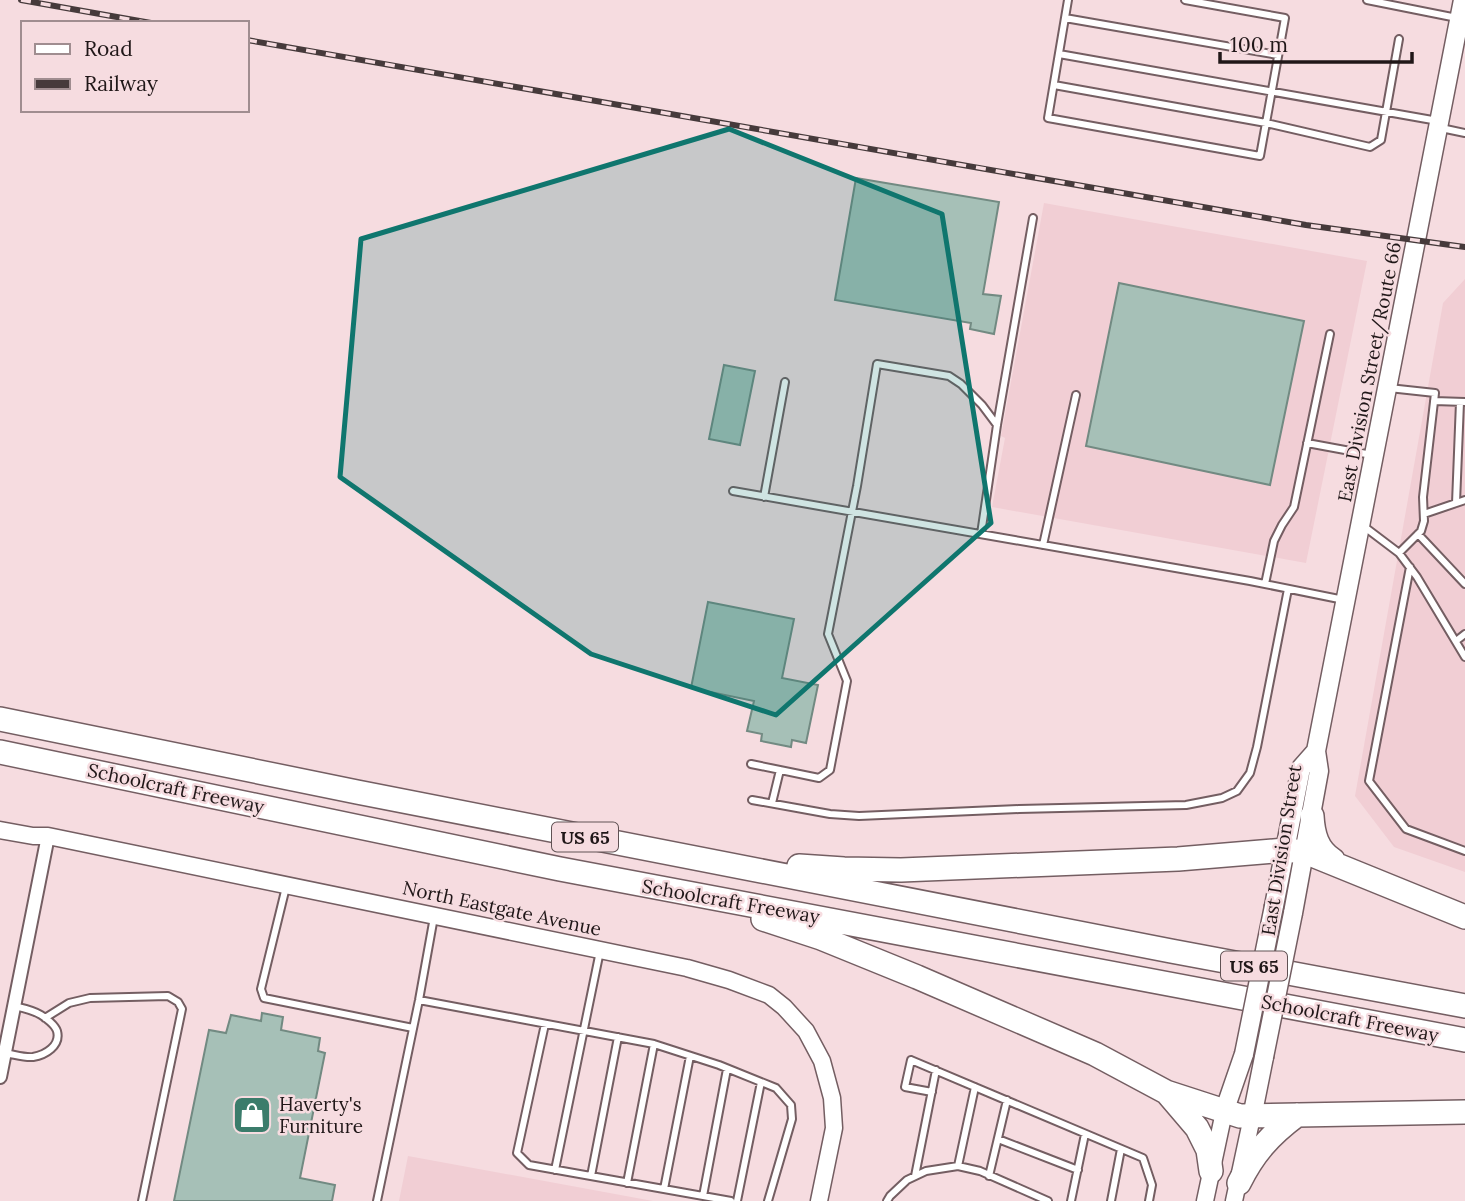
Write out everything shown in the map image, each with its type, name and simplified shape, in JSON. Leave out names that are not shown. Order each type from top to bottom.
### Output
[{"type":"highway","name":"Schoolcraft Freeway","points":[[0,719],[344,790],[1465,1006]]},
{"type":"highway","name":"Schoolcraft Freeway","points":[[0,752],[559,869],[1465,1040]]},
{"type":"highway","points":[[1312,816],[1312,832],[1320,848],[1328,857],[1348,869]]},
{"type":"highway","points":[[564,833],[787,864],[854,870],[1178,859],[1295,851],[1348,869],[1465,917]]},
{"type":"highway","points":[[559,869],[755,917],[821,938],[1095,1054],[1166,1092],[1224,1112],[1252,1117],[1465,1112]]},
{"type":"highway","points":[[1166,1092],[1197,1128],[1208,1150],[1211,1171]]},
{"type":"highway","points":[[1237,1192],[1250,1161],[1277,1130],[1297,1115]]},
{"type":"main road","name":"East Division Street/Route 66","points":[[1316,751],[1463,0]]},
{"type":"main road","name":"East Division Street","points":[[1224,1112],[1244,1054],[1274,906],[1312,816],[1320,771],[1316,751]]},
{"type":"main road","name":"East Division Street","points":[[1252,1117],[1293,913],[1301,768],[1316,751]]},
{"type":"street","name":"North Eastgate Avenue","points":[[0,830],[33,836],[48,835],[600,949],[687,968],[769,995],[806,1031],[822,1061],[832,1098],[834,1128],[819,1201]]},
{"type":"street","points":[[0,1077],[2,1052],[14,1006],[48,835]]},
{"type":"street","points":[[1205,1201],[1224,1112]]},
{"type":"street","points":[[1237,1192],[1252,1117]]},
{"type":"lane","points":[[1068,0],[1048,118],[1260,156],[1285,18],[1185,0]]},
{"type":"lane","points":[[1367,0],[1459,18]]},
{"type":"lane","points":[[1414,9],[1416,0]]},
{"type":"lane","points":[[1065,18],[1278,55]]},
{"type":"lane","points":[[1054,85],[1266,123],[1370,147],[1381,140],[1399,39]]},
{"type":"lane","points":[[1059,54],[1386,112],[1465,133]]},
{"type":"lane","points":[[981,534],[1033,218]]},
{"type":"lane","points":[[1265,584],[1274,541],[1294,508],[1330,334]]},
{"type":"lane","points":[[751,764],[819,778],[830,770],[847,681],[828,634],[877,364],[949,376],[982,405],[997,425]]},
{"type":"lane","points":[[764,497],[785,382]]},
{"type":"lane","points":[[1387,387],[1435,393],[1421,531],[1399,552]]},
{"type":"lane","points":[[1043,545],[1076,395]]},
{"type":"lane","points":[[1434,401],[1462,402],[1456,503]]},
{"type":"lane","points":[[1307,443],[1374,455]]},
{"type":"lane","points":[[733,491],[1346,600]]},
{"type":"lane","points":[[1424,514],[1465,500]]},
{"type":"lane","points":[[1360,524],[1399,552],[1465,657]]},
{"type":"lane","points":[[1418,534],[1465,584]]},
{"type":"lane","points":[[1410,567],[1369,781],[1406,829],[1465,850]]},
{"type":"lane","points":[[752,800],[830,814],[859,816],[1186,805],[1222,799],[1237,791],[1250,773],[1288,589]]},
{"type":"lane","points":[[1457,641],[1465,634]]},
{"type":"lane","points":[[772,803],[780,770]]},
{"type":"lane","points":[[286,885],[261,989],[264,998],[413,1028]]},
{"type":"lane","points":[[377,1201],[435,916]]},
{"type":"lane","points":[[555,1170],[600,949]]},
{"type":"lane","points":[[46,1018],[69,1003],[90,998],[168,996],[182,1009],[142,1201]]},
{"type":"lane","points":[[419,1000],[654,1044],[776,1088],[791,1105],[792,1118],[768,1201]]},
{"type":"lane","points":[[2,1052],[31,1058],[52,1049],[56,1039],[57,1030],[46,1018],[38,1012],[14,1006]]},
{"type":"lane","points":[[545,1024],[517,1153],[529,1165],[731,1201]]},
{"type":"lane","points":[[591,1176],[618,1037]]},
{"type":"lane","points":[[627,1183],[654,1044]]},
{"type":"lane","points":[[664,1189],[691,1056]]},
{"type":"lane","points":[[932,1092],[905,1087],[911,1060],[1143,1158],[1152,1185],[1149,1201]]},
{"type":"lane","points":[[703,1196],[727,1069]]},
{"type":"lane","points":[[915,1176],[936,1070]]},
{"type":"lane","points":[[737,1201],[761,1082]]},
{"type":"lane","points":[[958,1166],[975,1087]]},
{"type":"lane","points":[[989,1176],[1007,1100]]},
{"type":"lane","points":[[1071,1201],[1085,1134]]},
{"type":"lane","points":[[998,1139],[1078,1170]]},
{"type":"lane","points":[[1111,1201],[1121,1149]]},
{"type":"lane","points":[[887,1201],[907,1180],[915,1176],[926,1171],[958,1166],[979,1171],[1048,1201]]},
{"type":"highlighted area","points":[[729,129],[942,214],[991,523],[776,715],[591,654],[340,477],[361,239]]},
{"type":"shaded area","points":[[1044,203],[1367,261],[1306,563],[992,507],[1005,438],[1001,436]]},
{"type":"shaded area","points":[[1465,279],[1465,872],[1394,847],[1355,796],[1443,303]]},
{"type":"shaded area","points":[[408,1156],[653,1201],[399,1201]]},
{"type":"building","points":[[856,178],[999,202],[983,294],[1001,296],[994,334],[970,329],[971,323],[835,300]]},
{"type":"building","points":[[1119,283],[1304,321],[1270,485],[1086,446]]},
{"type":"building","points":[[724,365],[755,371],[740,445],[709,439]]},
{"type":"building","points":[[708,602],[794,619],[782,678],[818,685],[806,743],[792,740],[791,747],[761,741],[762,734],[747,731],[754,701],[691,688]]},
{"type":"building","name":"Haverty's Furniture","points":[[262,1013],[283,1017],[281,1030],[320,1038],[318,1051],[325,1053],[300,1178],[335,1185],[332,1201],[174,1201],[209,1030],[226,1033],[231,1015],[261,1021]]},
{"type":"railway","points":[[21,0],[140,21]]},
{"type":"railway","points":[[248,40],[1306,225],[1465,247]]},
{"type":"place","name":"Haverty's Furniture","points":[[252,1115]]}]
